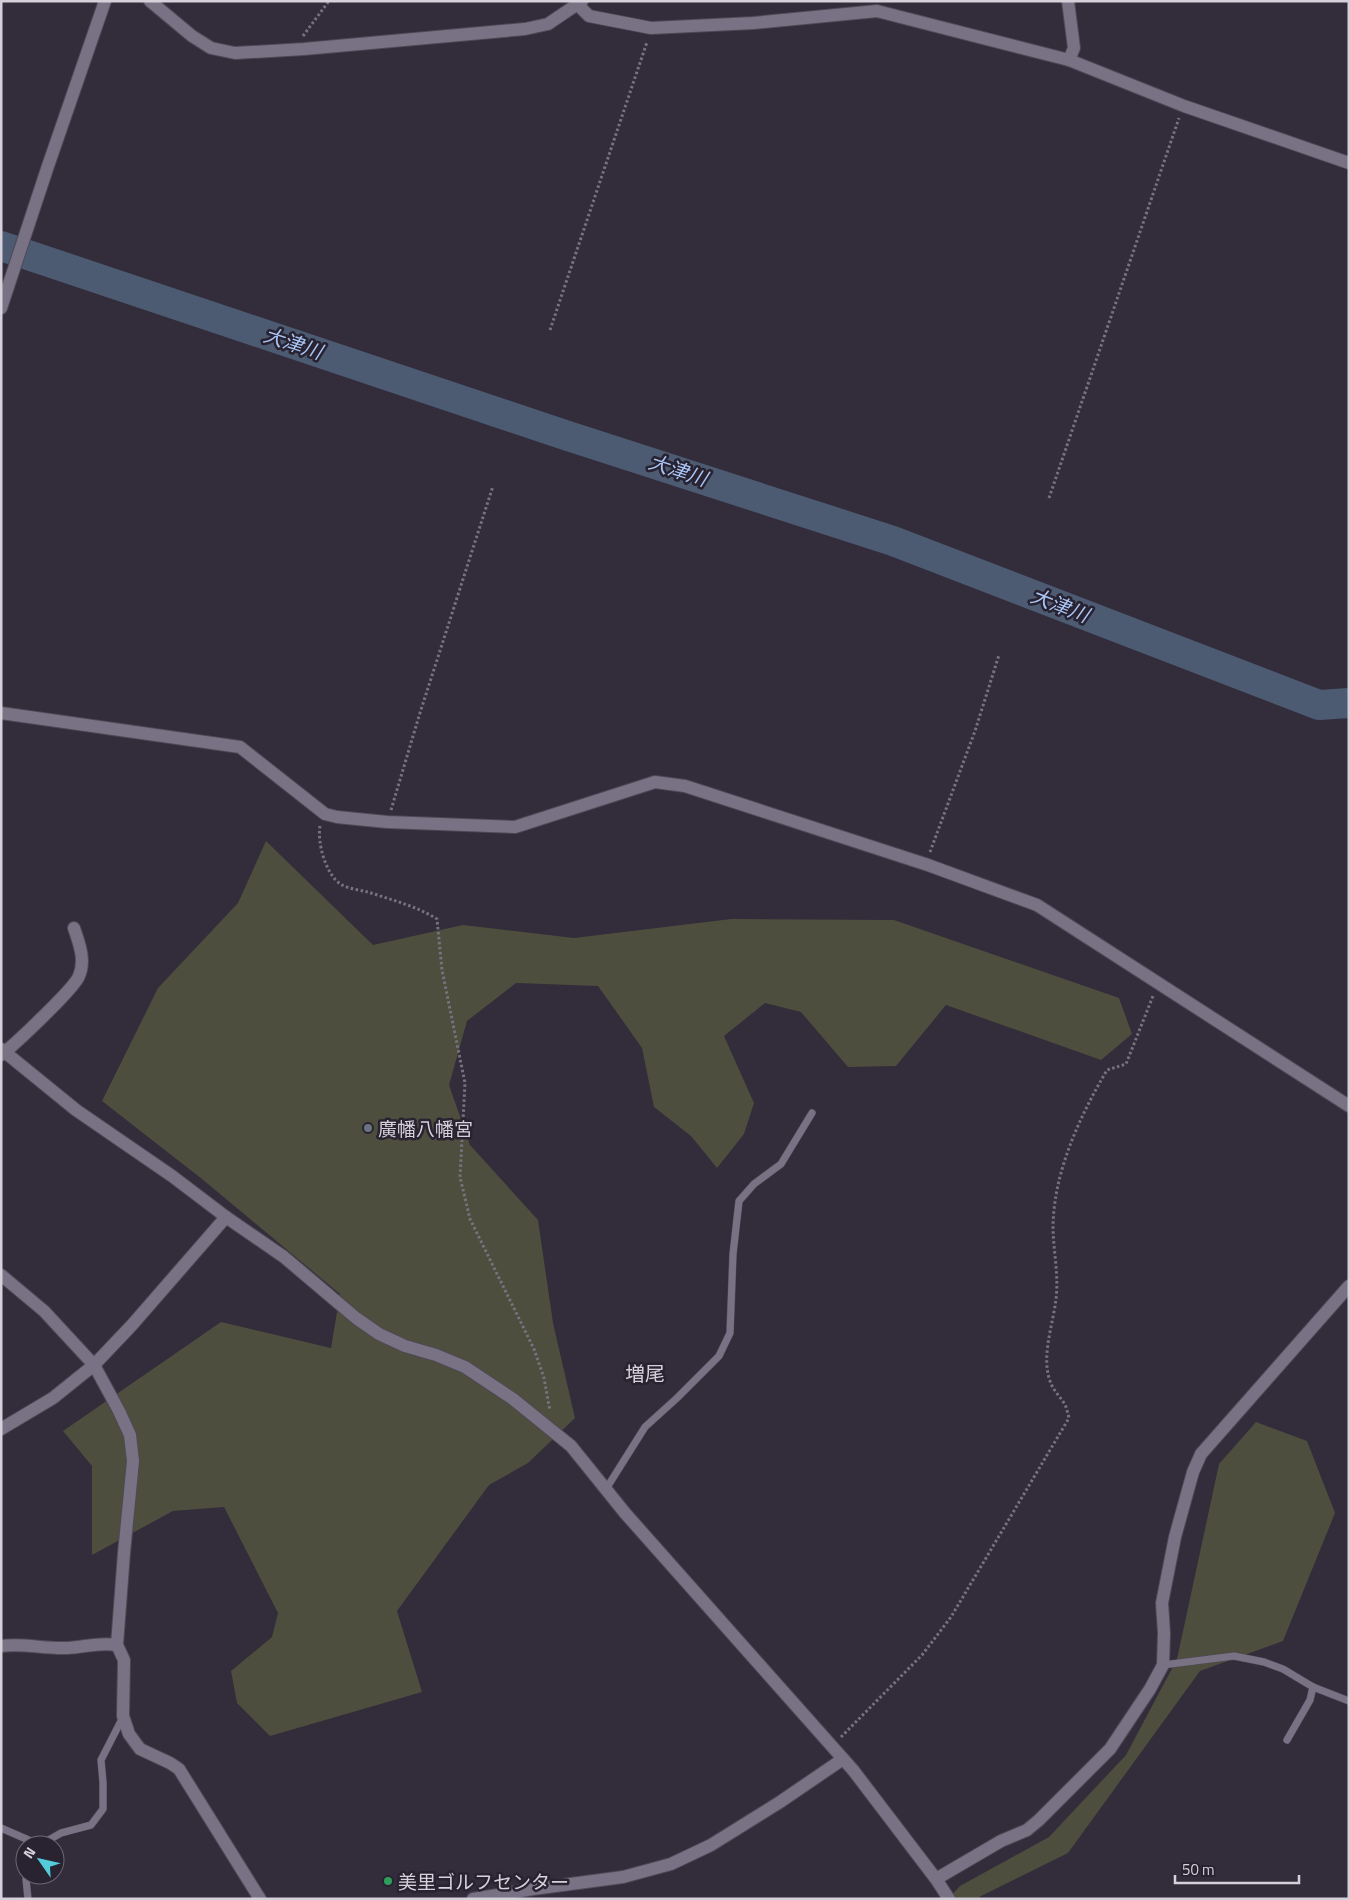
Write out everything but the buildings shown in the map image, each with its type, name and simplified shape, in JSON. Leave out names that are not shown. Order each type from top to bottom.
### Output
[{"type":"street","points":[[1,308],[105,1]]},
{"type":"street","points":[[150,1],[192,36],[211,48],[235,53],[304,49],[525,29],[548,24],[580,3],[589,16],[651,28],[752,22],[877,11],[1070,60],[1184,106],[1349,163]]},
{"type":"street","points":[[1068,1],[1074,48],[1070,60]]},
{"type":"street","points":[[1,713],[240,747],[325,814],[337,817],[388,822],[515,828],[655,782],[685,786],[928,864],[1037,905],[1349,1106]]},
{"type":"street","points":[[74,928],[82,955],[79,976],[69,990],[3,1052],[76,1110],[284,1256],[356,1318],[379,1334],[405,1346],[436,1355],[466,1368],[512,1399],[571,1446],[631,1520],[763,1666],[869,1789],[949,1899]]},
{"type":"street","points":[[1,1429],[53,1398],[94,1365],[132,1325],[226,1217]]},
{"type":"street","points":[[1,1275],[44,1311],[94,1365],[130,1436],[133,1461],[118,1645],[124,1660],[123,1716],[129,1734],[140,1749],[179,1769],[260,1899]]},
{"type":"street","points":[[936,1879],[1001,1841],[1027,1830],[1110,1749],[1150,1689],[1163,1665],[1164,1633],[1162,1602],[1175,1537],[1193,1472],[1200,1454],[1349,1286]]},
{"type":"street","points":[[1,1646],[14,1644],[67,1648],[103,1643],[118,1645]]},
{"type":"street","points":[[473,1899],[623,1877],[671,1864],[711,1845],[780,1802],[843,1759]]},
{"type":"lane","points":[[606,1489],[645,1427],[719,1356],[730,1333],[733,1254],[740,1201],[754,1184],[781,1164],[812,1113]]},
{"type":"lane","points":[[1163,1665],[1234,1656],[1264,1662],[1283,1669],[1313,1687],[1349,1701]]},
{"type":"lane","points":[[1287,1740],[1310,1700],[1313,1687]]},
{"type":"lane","points":[[1,1828],[40,1845],[61,1833],[91,1825],[102,1809],[103,1782],[101,1760],[123,1716]]},
{"type":"lane","points":[[27,1885],[28,1899]]},
{"type":"path","points":[[304,49],[302,37],[329,1]]},
{"type":"path","points":[[550,330],[651,28]]},
{"type":"path","points":[[1048,498],[1184,106]]},
{"type":"path","points":[[388,822],[419,716],[493,486]]},
{"type":"path","points":[[928,864],[931,846],[975,731],[1000,655]]},
{"type":"path","points":[[325,814],[319,826],[318,838],[330,871],[341,884],[421,909],[437,919],[442,970],[465,1083],[460,1177],[470,1219],[534,1349],[544,1378],[554,1431]]},
{"type":"path","points":[[832,1747],[922,1655],[952,1617],[1069,1418],[1066,1406],[1050,1382],[1046,1362],[1057,1297],[1053,1226],[1059,1179],[1072,1140],[1093,1093],[1107,1070],[1126,1064],[1159,983]]},
{"type":"green space","points":[[266,841],[373,945],[463,925],[574,938],[731,919],[894,920],[1119,998],[1132,1034],[1101,1060],[946,1005],[896,1066],[848,1067],[801,1012],[765,1003],[724,1036],[754,1103],[744,1134],[717,1168],[691,1136],[654,1107],[642,1048],[598,986],[516,983],[467,1021],[449,1085],[470,1145],[538,1220],[553,1323],[575,1418],[528,1463],[489,1485],[397,1611],[422,1692],[270,1736],[237,1703],[231,1671],[272,1637],[278,1613],[224,1507],[173,1511],[92,1555],[92,1466],[63,1431],[221,1322],[331,1348],[340,1294],[202,1179],[102,1101],[158,988],[238,903]]},
{"type":"green space","points":[[1256,1422],[1307,1441],[1335,1513],[1283,1641],[1200,1671],[1068,1853],[979,1897],[981,1899],[948,1899],[960,1886],[1049,1837],[1126,1755],[1177,1659],[1219,1464]]},
{"type":"waterway","name":"大津川","points":[[1,246],[565,435],[893,541],[1319,705],[1349,703]]},
{"type":"place","name":"廣幡八幡宮","points":[[368,1128]]},
{"type":"place","name":"美里ゴルフセンター","points":[[388,1881]]},
{"type":"district","name":"増尾","points":[[645,1373]]}]
